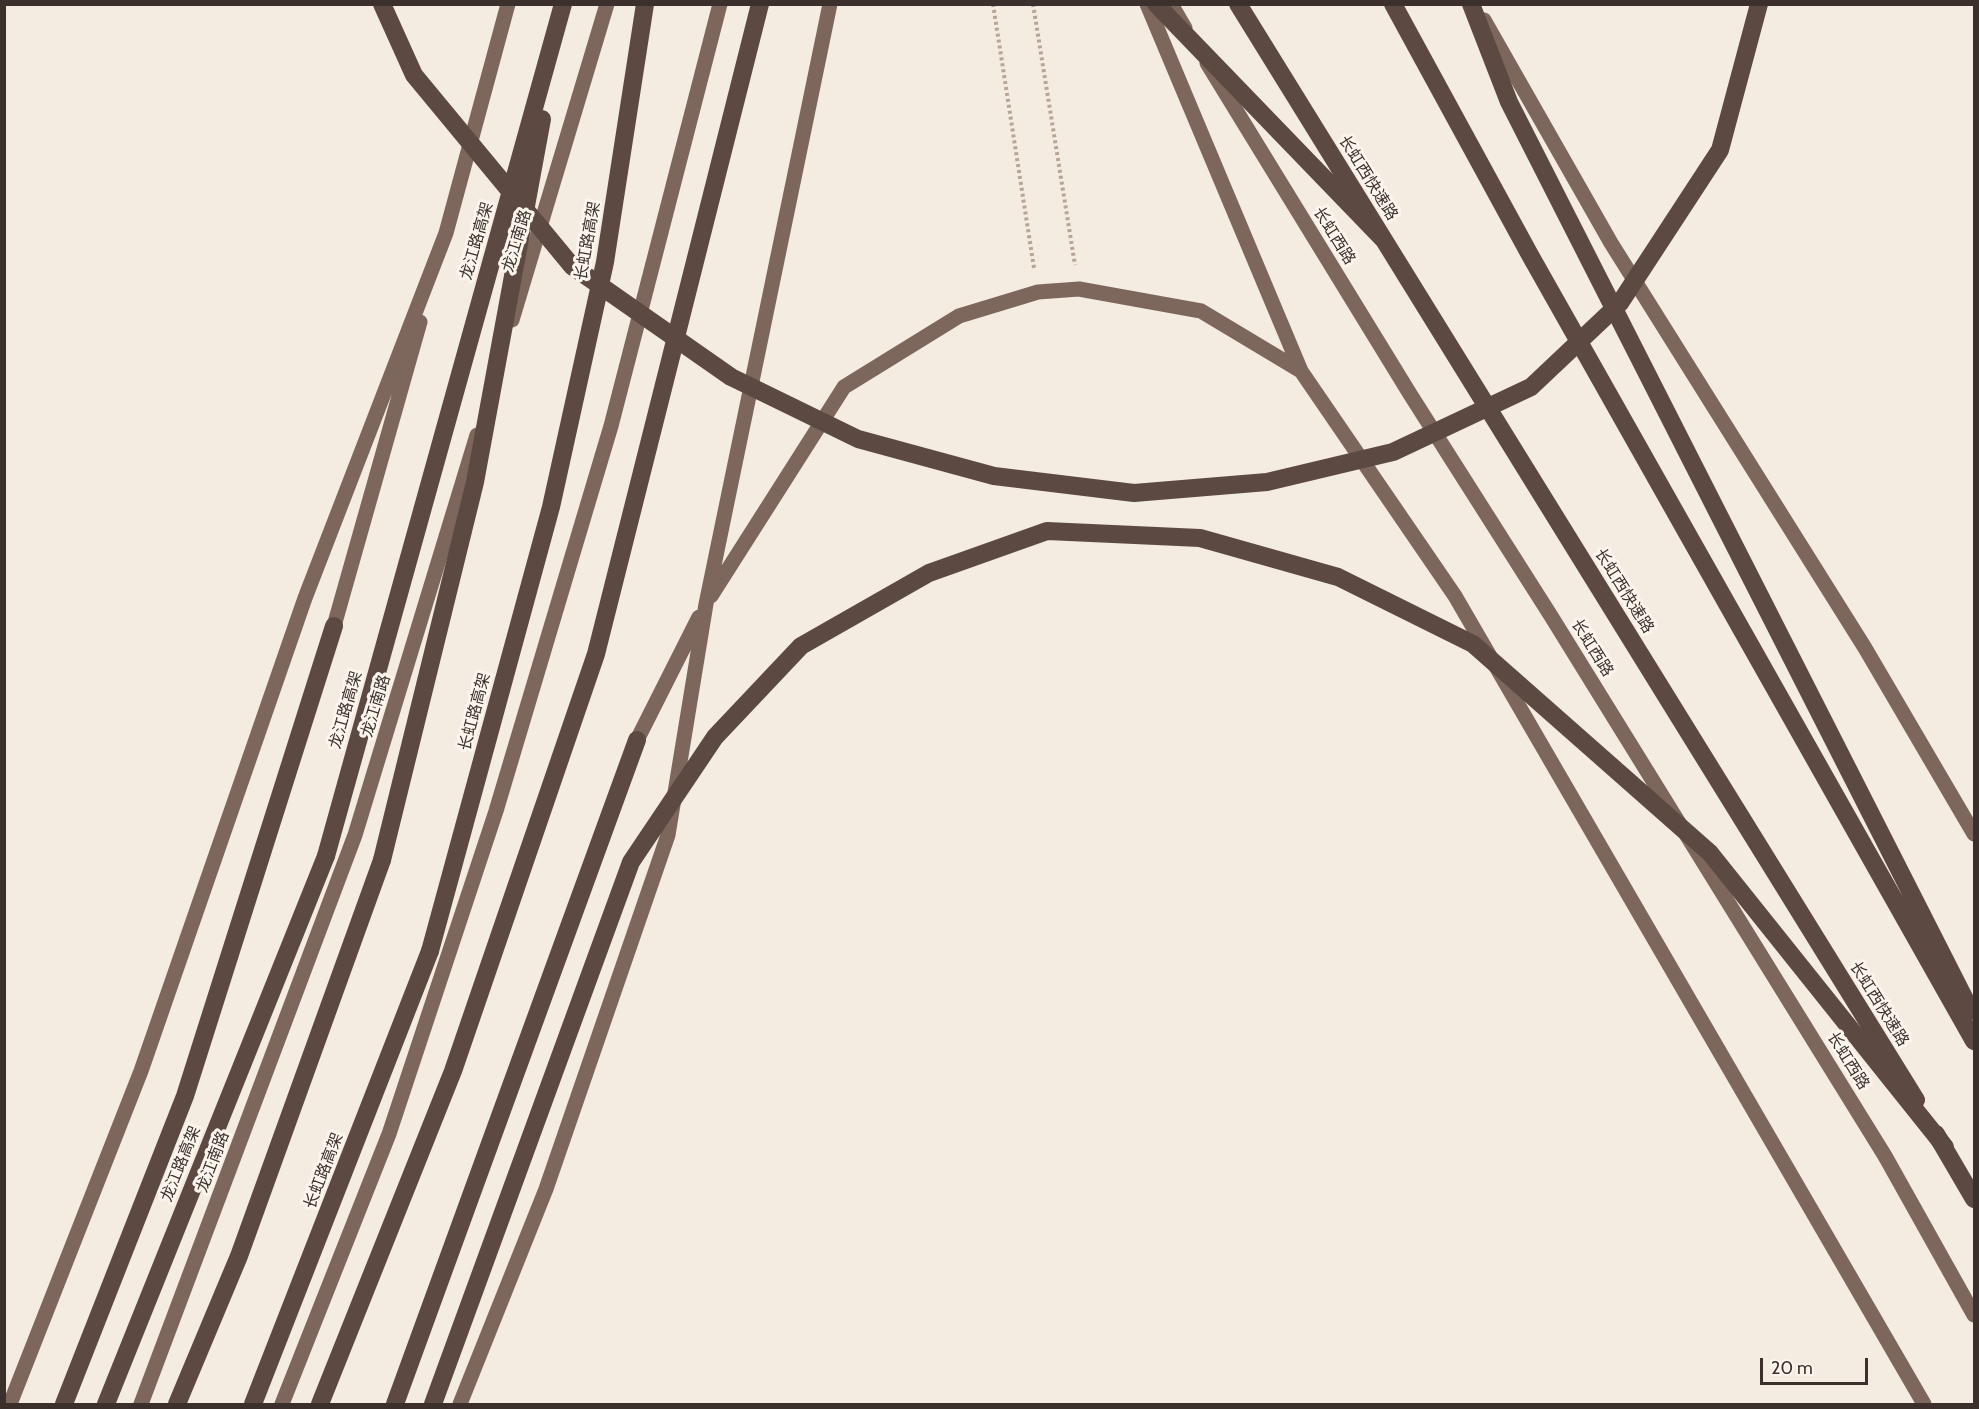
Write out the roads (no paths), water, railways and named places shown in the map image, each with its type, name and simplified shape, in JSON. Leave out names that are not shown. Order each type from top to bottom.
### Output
[{"type":"highway","points":[[382,4],[414,75],[490,170],[572,266],[730,377],[858,439],[994,476],[1134,493],[1267,482],[1393,452],[1531,387],[1620,303],[1720,150],[1759,4]]},
{"type":"highway","points":[[177,1404],[239,1256],[382,860],[475,482],[562,4]]},
{"type":"highway","name":"龙江路高架","points":[[106,1404],[326,856],[562,4]]},
{"type":"highway","name":"长虹路高架","points":[[253,1404],[430,951],[551,507],[605,262],[645,4]]},
{"type":"highway","points":[[320,1404],[453,1071],[596,654],[760,4]]},
{"type":"highway","points":[[1156,4],[1382,238]]},
{"type":"highway","name":"长虹西快速路","points":[[1238,4],[1945,1147],[1974,1199]]},
{"type":"highway","points":[[1393,4],[1530,255],[1974,1041]]},
{"type":"highway","points":[[1473,4],[1509,102],[1974,1018]]},
{"type":"highway","points":[[433,1404],[631,862],[715,737],[801,646],[929,573],[1047,531],[1200,538],[1338,577],[1473,644],[1710,853],[1945,1147]]},
{"type":"highway","points":[[64,1404],[185,1096],[334,626]]},
{"type":"highway","points":[[394,1404],[637,740]]},
{"type":"main road","points":[[334,626],[446,233],[508,4]]},
{"type":"main road","name":"龙江南路","points":[[141,1404],[355,835],[607,4]]},
{"type":"main road","points":[[282,1404],[389,1134],[496,811],[611,426],[720,4]]},
{"type":"main road","points":[[460,1404],[546,1189],[668,835],[706,604],[830,4]]},
{"type":"main road","points":[[1147,4],[1301,371],[1455,596],[1924,1404]]},
{"type":"main road","name":"长虹西路","points":[[1171,4],[1404,384],[1885,1156],[1974,1315]]},
{"type":"main road","points":[[1473,4],[1611,243],[1865,648],[1974,834]]},
{"type":"main road","points":[[10,1404],[141,1071],[304,598],[446,233]]},
{"type":"main road","points":[[637,740],[706,604],[844,387],[959,316],[1038,292],[1079,289],[1201,311],[1301,371]]}]
